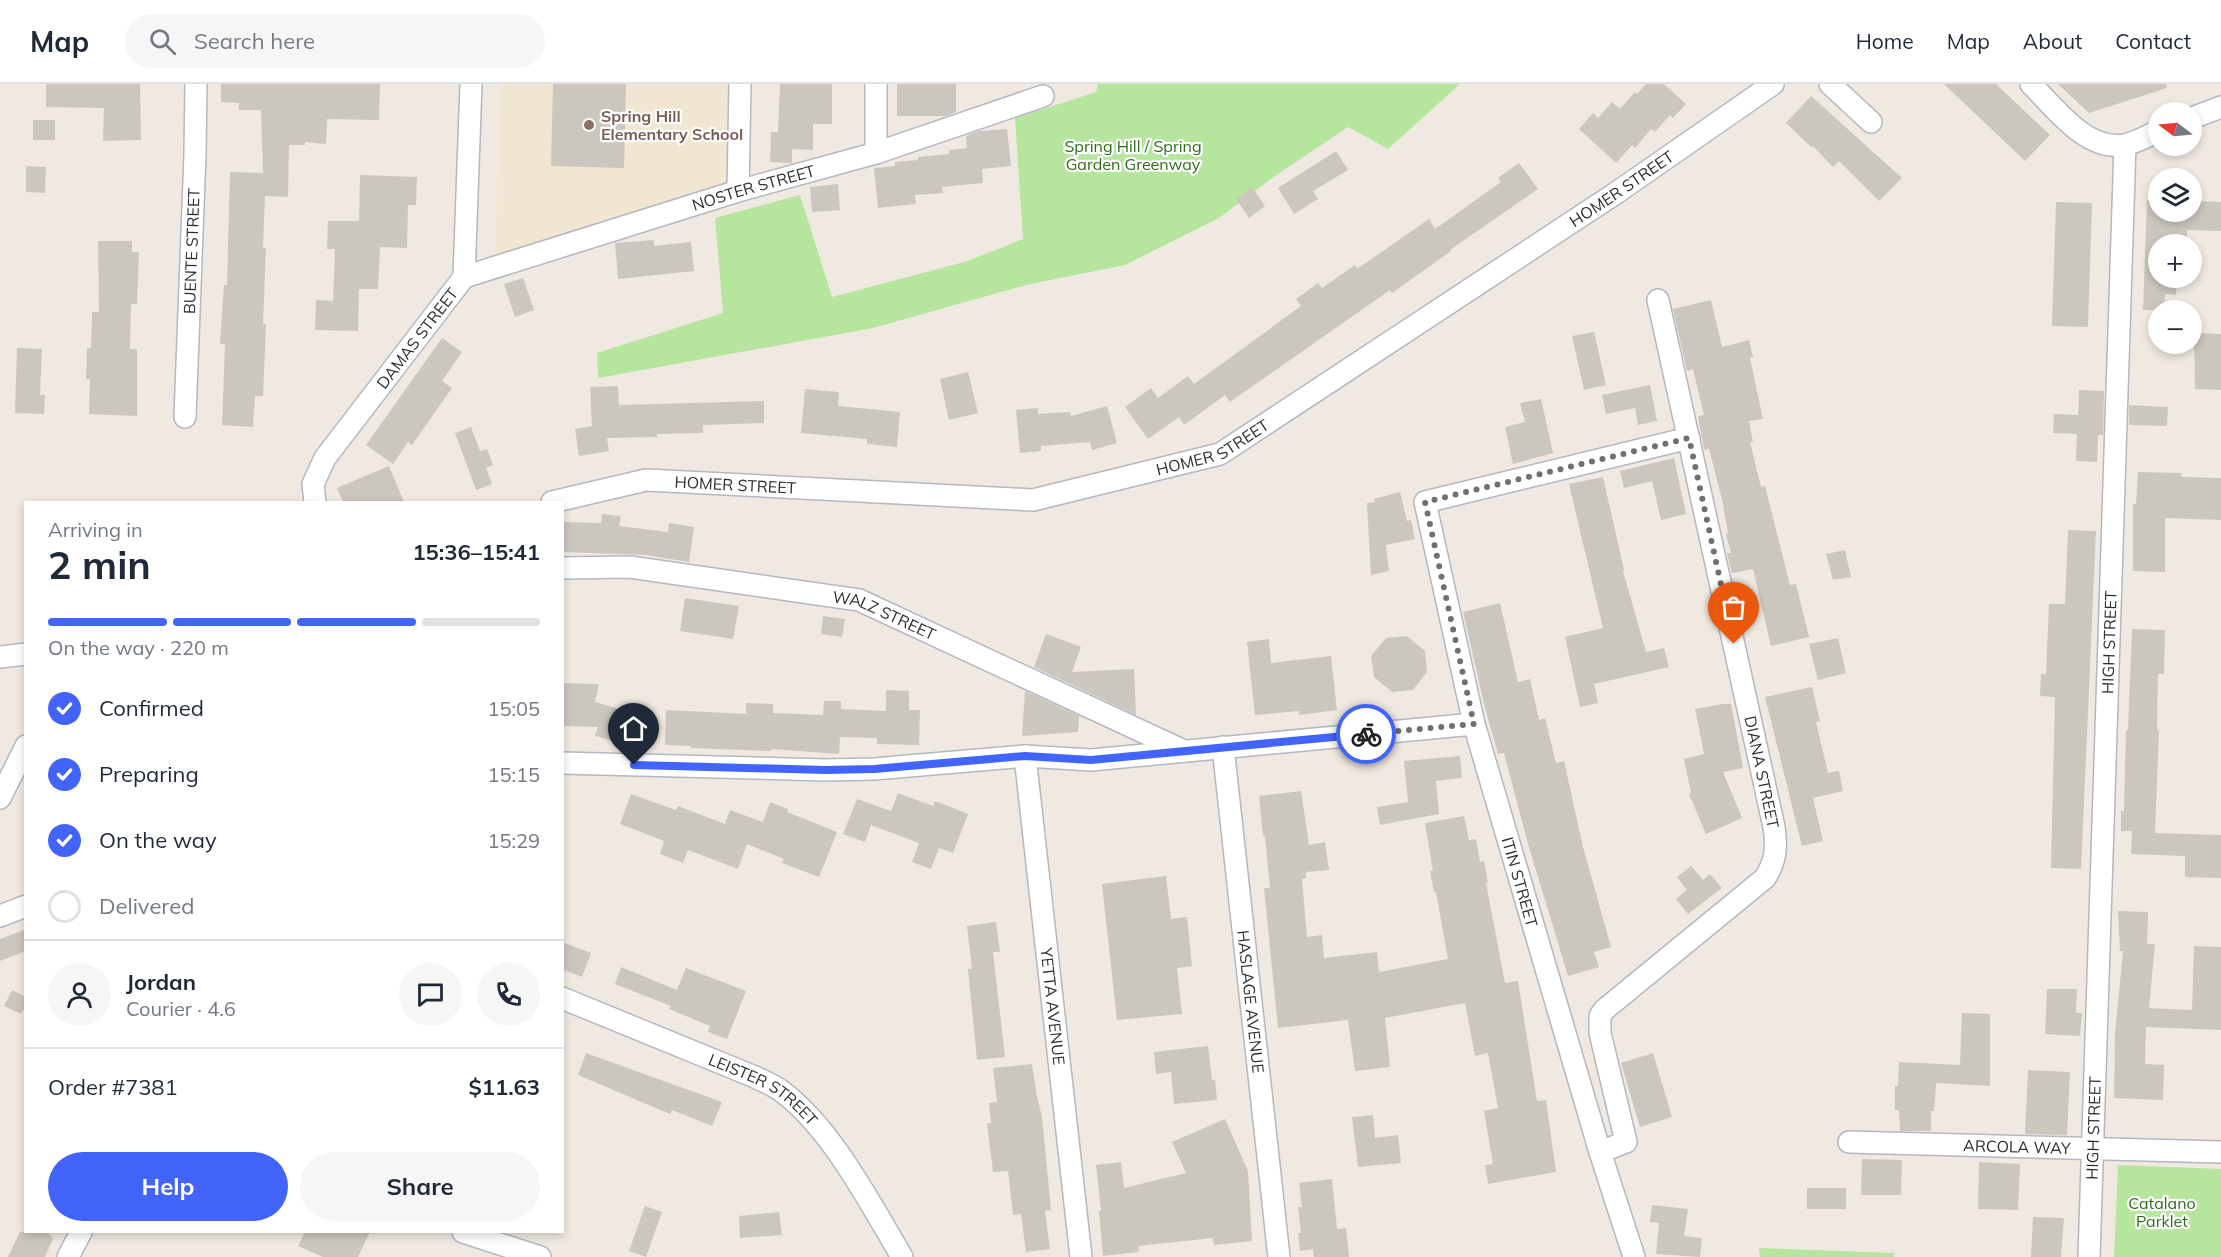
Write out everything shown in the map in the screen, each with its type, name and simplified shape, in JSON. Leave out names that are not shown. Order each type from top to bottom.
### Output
[{"type":"street","name":"BUENTE STREET","points":[[185,417],[196,84]]},
{"type":"street","name":"DAMAS STREET","points":[[315,501],[313,484],[325,458],[464,277],[471,84]]},
{"type":"street","points":[[738,191],[740,84]]},
{"type":"street","points":[[876,84],[876,153]]},
{"type":"street","name":"HOMER STREET","points":[[556,501],[646,480],[1034,500],[1220,454],[1616,193],[1773,84]]},
{"type":"street","points":[[1830,84],[1871,122]]},
{"type":"street","points":[[2031,84],[2094,142],[2125,145],[2148,135]]},
{"type":"street","name":"NOSTER STREET","points":[[464,277],[738,191],[876,153],[1042,96]]},
{"type":"street","points":[[2202,114],[2221,107]]},
{"type":"street","name":"HIGH STREET","points":[[2089,1257],[2125,145]]},
{"type":"street","name":"DIANA STREET","points":[[1600,1152],[1626,1142],[1600,1032],[1600,1016],[1604,1010],[1764,878],[1773,866],[1776,851],[1774,827],[1658,300]]},
{"type":"street","name":"ITIN STREET","points":[[1634,1257],[1600,1152],[1474,724],[1425,502],[1689,438]]},
{"type":"street","name":"WALZ STREET","points":[[564,568],[630,567],[859,600],[1184,751]]},
{"type":"street","points":[[0,657],[24,654]]},
{"type":"street","points":[[564,763],[826,770],[874,769],[1025,756],[1091,760],[1474,724]]},
{"type":"street","name":"HASLAGE AVENUE","points":[[1223,747],[1279,1257]]},
{"type":"street","points":[[0,798],[24,750]]},
{"type":"street","name":"YETTA AVENUE","points":[[1025,756],[1081,1257]]},
{"type":"street","points":[[0,916],[24,907]]},
{"type":"street","name":"LEISTER STREET","points":[[564,999],[756,1077],[780,1090],[809,1118],[846,1164],[902,1257]]},
{"type":"street","name":"ARCOLA WAY","points":[[1849,1142],[2221,1152]]},
{"type":"street","points":[[69,1257],[81,1233]]},
{"type":"street","points":[[465,1233],[505,1252],[540,1257]]},
{"type":"shaded area","points":[[501,84],[730,84],[727,185],[495,257]]},
{"type":"green space","name":"Spring Hill / Spring Garden Greenway","points":[[1098,84],[1460,84],[1388,149],[1348,127],[1272,178],[1219,218],[1125,265],[1026,285],[873,328],[598,378],[597,353],[723,313],[715,218],[800,195],[832,297],[968,261],[1023,239],[1015,118],[1096,92]]},
{"type":"green space","name":"Catalano Parklet","points":[[2118,1165],[2221,1169],[2221,1257],[2114,1257]]},
{"type":"green space","points":[[1759,1248],[1894,1253],[1894,1257],[1760,1257]]},
{"type":"building","points":[[46,84],[140,84],[141,140],[103,141],[104,108],[46,107]]},
{"type":"building","points":[[221,84],[380,84],[379,120],[327,119],[326,144],[305,142],[305,145],[289,145],[288,197],[265,196],[263,248],[266,248],[263,324],[266,324],[263,396],[255,396],[253,427],[222,425],[225,344],[220,344],[224,285],[227,285],[230,172],[263,173],[261,110],[239,110],[239,103],[221,102]]},
{"type":"building","name":"Spring Hill Elementary School","points":[[553,84],[626,84],[624,168],[551,166]]},
{"type":"building","points":[[780,84],[832,84],[832,124],[813,124],[813,150],[792,149],[792,163],[770,162],[771,132],[778,132]]},
{"type":"building","points":[[897,84],[956,84],[956,112],[946,116],[897,116]]},
{"type":"building","points":[[1646,84],[1664,84],[1686,104],[1673,118],[1670,115],[1655,132],[1651,129],[1635,148],[1632,145],[1616,163],[1579,129],[1593,113],[1598,118],[1612,102],[1620,109],[1635,92],[1637,94]]},
{"type":"building","points":[[1944,84],[1996,84],[2050,135],[2025,161]]},
{"type":"building","points":[[2058,84],[2166,84],[2167,88],[2089,113]]},
{"type":"building","points":[[1811,96],[1902,178],[1879,201],[1839,161],[1833,167],[1786,123]]},
{"type":"building","points":[[33,120],[55,120],[55,140],[33,140]]},
{"type":"building","points":[[1007,129],[1011,166],[982,169],[983,183],[942,187],[943,193],[915,195],[916,204],[878,208],[874,168],[895,166],[895,162],[918,160],[918,157],[949,154],[949,150],[967,148],[966,136],[979,131]]},
{"type":"building","points":[[1336,151],[1348,170],[1313,191],[1318,199],[1294,214],[1278,188]]},
{"type":"building","points":[[1519,163],[1538,189],[1392,293],[1390,290],[1230,402],[1225,395],[1184,425],[1179,417],[1148,439],[1125,407],[1151,388],[1158,398],[1188,376],[1194,384],[1301,306],[1296,299],[1318,283],[1322,288],[1355,265],[1357,269],[1429,219],[1435,229],[1501,182],[1498,178]]},
{"type":"building","points":[[26,166],[46,167],[45,193],[26,192]]},
{"type":"building","points":[[360,175],[417,177],[416,205],[408,205],[407,248],[380,247],[378,289],[359,289],[358,331],[315,330],[316,300],[333,301],[335,249],[327,249],[328,221],[359,221]]},
{"type":"building","points":[[838,184],[840,210],[812,212],[810,187]]},
{"type":"building","points":[[1252,187],[1265,206],[1249,218],[1236,199]]},
{"type":"building","points":[[2147,200],[2148,222],[2202,222],[2202,201],[2221,202],[2221,231],[2187,230],[2187,234],[2148,234],[2148,288],[2176,288],[2176,295],[2165,294],[2165,300],[2148,300],[2148,310],[2143,310]]},
{"type":"building","points":[[2056,202],[2092,203],[2088,327],[2052,326]]},
{"type":"building","points":[[654,240],[654,246],[691,242],[694,271],[618,279],[615,243]]},
{"type":"building","points":[[98,241],[132,241],[132,252],[139,252],[137,304],[131,304],[130,349],[137,349],[137,416],[89,414],[90,379],[86,379],[87,348],[91,348],[92,312],[99,312]]},
{"type":"building","points":[[523,278],[534,310],[515,317],[504,284]]},
{"type":"building","points":[[1711,300],[1722,347],[1749,340],[1753,357],[1750,358],[1763,419],[1749,421],[1753,442],[1750,442],[1761,487],[1765,486],[1790,585],[1796,584],[1809,637],[1771,646],[1753,569],[1732,573],[1727,553],[1731,553],[1726,534],[1728,533],[1722,499],[1709,449],[1704,450],[1698,416],[1704,415],[1693,369],[1687,371],[1673,309]]},
{"type":"building","points":[[1594,332],[1606,385],[1584,390],[1572,336]]},
{"type":"building","points":[[2202,333],[2221,334],[2221,390],[2195,389],[2194,354],[2202,354]]},
{"type":"building","points":[[442,338],[462,352],[442,381],[452,388],[412,445],[408,442],[393,464],[366,445]]},
{"type":"building","points":[[17,348],[42,349],[40,395],[45,395],[44,414],[15,413]]},
{"type":"building","points":[[968,372],[978,413],[949,420],[940,379]]},
{"type":"building","points":[[1650,385],[1657,421],[1638,425],[1635,408],[1606,414],[1602,395]]},
{"type":"building","points":[[618,386],[619,405],[764,401],[764,423],[703,425],[703,433],[607,438],[609,451],[579,456],[575,429],[592,426],[590,387]]},
{"type":"building","points":[[805,389],[839,392],[838,406],[900,412],[897,447],[867,444],[867,439],[801,433]]},
{"type":"building","points":[[2079,390],[2104,391],[2103,435],[2098,435],[2097,462],[2076,461],[2077,434],[2053,433],[2054,414],[2078,415]]},
{"type":"building","points":[[1541,399],[1553,453],[1513,464],[1505,427],[1525,422],[1520,403]]},
{"type":"building","points":[[2129,405],[2168,407],[2167,426],[2129,425]]},
{"type":"building","points":[[1107,406],[1117,443],[1092,450],[1090,442],[1041,446],[1041,451],[1020,453],[1016,410],[1038,408],[1038,414],[1070,412],[1071,416]]},
{"type":"building","points":[[471,427],[480,451],[487,449],[493,465],[486,468],[492,484],[476,490],[455,433]]},
{"type":"building","points":[[1674,458],[1686,514],[1661,520],[1652,481],[1624,488],[1620,471]]},
{"type":"building","points":[[389,466],[404,501],[343,501],[337,488]]},
{"type":"building","points":[[2138,472],[2182,473],[2181,477],[2221,478],[2221,520],[2165,518],[2165,572],[2133,571],[2133,504],[2136,504]]},
{"type":"building","points":[[1603,477],[1623,571],[1646,652],[1664,648],[1669,667],[1594,684],[1598,703],[1580,707],[1565,637],[1603,628],[1569,484]]},
{"type":"building","points":[[1400,492],[1407,521],[1411,520],[1415,539],[1386,545],[1389,571],[1371,575],[1367,503]]},
{"type":"building","points":[[602,514],[621,516],[619,526],[668,532],[669,523],[694,527],[689,562],[645,555],[564,552],[564,522],[601,523]]},
{"type":"building","points":[[2068,530],[2096,531],[2081,869],[2051,868],[2055,697],[2040,696],[2041,674],[2046,674],[2049,604],[2065,604]]},
{"type":"building","points":[[1845,550],[1851,577],[1833,580],[1826,554]]},
{"type":"building","points":[[685,598],[739,606],[733,639],[680,631]]},
{"type":"building","points":[[1500,603],[1518,682],[1530,679],[1539,720],[1545,718],[1556,763],[1564,761],[1583,847],[1611,947],[1594,952],[1599,967],[1568,976],[1528,844],[1504,753],[1498,754],[1463,612]]},
{"type":"building","points":[[823,616],[845,619],[842,637],[821,634]]},
{"type":"building","points":[[2132,629],[2165,630],[2164,674],[2158,674],[2157,730],[2159,730],[2155,833],[2221,835],[2221,878],[2185,877],[2185,856],[2131,854],[2132,831],[2121,831],[2121,811],[2124,811]]},
{"type":"building","points":[[1046,634],[1081,647],[1072,672],[1134,669],[1136,715],[1034,667]]},
{"type":"building","points":[[1407,636],[1425,651],[1427,672],[1413,690],[1392,692],[1374,677],[1371,656],[1386,638]]},
{"type":"building","points":[[1838,638],[1846,673],[1818,680],[1809,644]]},
{"type":"building","points":[[1269,639],[1271,663],[1331,656],[1337,710],[1299,715],[1299,711],[1255,715],[1247,642]]},
{"type":"building","points":[[564,683],[599,684],[595,702],[641,715],[632,746],[595,736],[598,727],[564,726]]},
{"type":"building","points":[[1812,687],[1820,721],[1816,722],[1828,773],[1839,771],[1843,791],[1813,798],[1823,841],[1802,846],[1765,697]]},
{"type":"building","points":[[886,690],[909,691],[909,710],[920,710],[919,745],[877,744],[877,738],[840,737],[839,754],[665,745],[666,710],[746,714],[746,703],[773,704],[773,713],[823,715],[824,701],[841,701],[841,709],[886,711]]},
{"type":"building","points":[[1025,691],[1079,716],[1078,732],[1022,736]]},
{"type":"building","points":[[1731,704],[1743,768],[1723,772],[1742,818],[1706,834],[1689,794],[1691,793],[1684,759],[1704,754],[1695,709]]},
{"type":"building","points":[[1460,756],[1462,778],[1436,781],[1439,814],[1380,825],[1377,807],[1408,802],[1404,761]]},
{"type":"building","points":[[1301,791],[1309,845],[1325,842],[1329,870],[1306,872],[1306,878],[1302,879],[1307,937],[1322,935],[1324,958],[1377,952],[1379,972],[1448,959],[1430,871],[1433,871],[1425,823],[1464,816],[1469,840],[1476,839],[1480,862],[1484,861],[1505,983],[1518,981],[1537,1101],[1546,1100],[1556,1172],[1488,1184],[1485,1165],[1493,1164],[1484,1111],[1498,1108],[1488,1053],[1475,1056],[1465,1003],[1385,1018],[1390,1067],[1355,1071],[1348,1020],[1278,1028],[1264,888],[1270,888],[1259,796]]},
{"type":"building","points":[[898,793],[933,806],[935,801],[968,814],[953,853],[939,848],[931,869],[912,862],[919,843],[871,825],[865,842],[843,834],[857,799],[891,811]]},
{"type":"building","points":[[631,794],[676,810],[678,806],[725,824],[730,810],[763,822],[770,802],[788,809],[787,812],[837,832],[819,877],[782,863],[784,859],[747,844],[738,869],[688,850],[683,863],[660,854],[664,841],[620,824]]},
{"type":"building","points":[[1691,866],[1703,880],[1710,874],[1722,888],[1688,914],[1676,899],[1687,890],[1677,877]]},
{"type":"building","points":[[1166,876],[1171,919],[1187,917],[1192,966],[1177,968],[1182,1014],[1117,1020],[1102,884]]},
{"type":"building","points":[[2118,911],[2148,912],[2147,944],[2155,944],[2149,1008],[2192,1010],[2194,946],[2221,947],[2221,1030],[2146,1027],[2145,1064],[2164,1065],[2163,1100],[2114,1098],[2115,1034],[2123,951],[2120,951]]},
{"type":"building","points":[[996,922],[1000,952],[993,952],[1005,1057],[977,1060],[968,969],[972,969],[967,926]]},
{"type":"building","points":[[24,930],[24,952],[0,961],[0,939]]},
{"type":"building","points":[[564,943],[591,953],[582,977],[564,970]]},
{"type":"building","points":[[621,967],[677,990],[686,968],[746,991],[727,1039],[708,1032],[710,1026],[669,1009],[671,1006],[615,984]]},
{"type":"building","points":[[2047,989],[2077,989],[2076,1013],[2082,1013],[2080,1036],[2045,1034]]},
{"type":"building","points":[[12,990],[24,996],[24,1009],[21,1014],[4,1006]]},
{"type":"building","points":[[1962,1013],[1990,1014],[1990,1086],[1936,1083],[1934,1111],[1931,1111],[1931,1131],[1900,1131],[1899,1110],[1895,1110],[1895,1086],[1898,1086],[1899,1062],[1960,1065]]},
{"type":"building","points":[[1208,1046],[1217,1100],[1174,1104],[1171,1072],[1156,1074],[1154,1052]]},
{"type":"building","points":[[586,1053],[722,1102],[712,1126],[672,1110],[670,1114],[578,1075]]},
{"type":"building","points":[[1653,1053],[1672,1117],[1640,1127],[1621,1063]]},
{"type":"building","points":[[1032,1064],[1042,1117],[1051,1210],[1045,1211],[1050,1249],[1026,1252],[1021,1214],[1013,1215],[1008,1171],[993,1172],[987,1123],[991,1123],[989,1103],[997,1102],[993,1068]]},
{"type":"building","points":[[2028,1070],[2070,1072],[2067,1135],[2025,1134]]},
{"type":"building","points":[[1373,1115],[1375,1138],[1398,1135],[1401,1163],[1358,1167],[1352,1117]]},
{"type":"building","points":[[1225,1119],[1248,1171],[1252,1241],[1214,1245],[1213,1238],[1138,1246],[1139,1252],[1103,1256],[1096,1165],[1121,1162],[1124,1188],[1186,1173],[1172,1142]]},
{"type":"building","points":[[1862,1159],[1902,1160],[1901,1195],[1861,1195]]},
{"type":"building","points":[[1979,1162],[2020,1164],[2018,1210],[1978,1209]]},
{"type":"building","points":[[1332,1179],[1337,1229],[1346,1228],[1349,1257],[1314,1257],[1313,1249],[1300,1251],[1298,1233],[1301,1233],[1298,1207],[1302,1207],[1299,1183]]},
{"type":"building","points":[[1807,1188],[1846,1188],[1846,1209],[1807,1209]]},
{"type":"building","points":[[1652,1205],[1688,1209],[1684,1236],[1702,1238],[1700,1257],[1656,1254],[1659,1223],[1650,1222]]},
{"type":"building","points":[[645,1206],[662,1212],[646,1257],[629,1251]]},
{"type":"building","points":[[779,1212],[782,1235],[740,1238],[739,1216]]},
{"type":"building","points":[[2033,1217],[2064,1218],[2061,1257],[2031,1257]]},
{"type":"building","points":[[20,1232],[49,1233],[53,1239],[45,1257],[8,1257]]},
{"type":"building","points":[[304,1233],[370,1233],[358,1257],[323,1257],[298,1246]]},
{"type":"way so far","points":[[1366,734],[1474,724],[1425,502],[1689,438],[1734,644]]},
{"type":"place","name":"Spring Hill Elementary School","points":[[589,125]]},
{"type":"route","points":[[634,765],[826,770],[874,769],[1025,756],[1091,760],[1366,734]]}]
